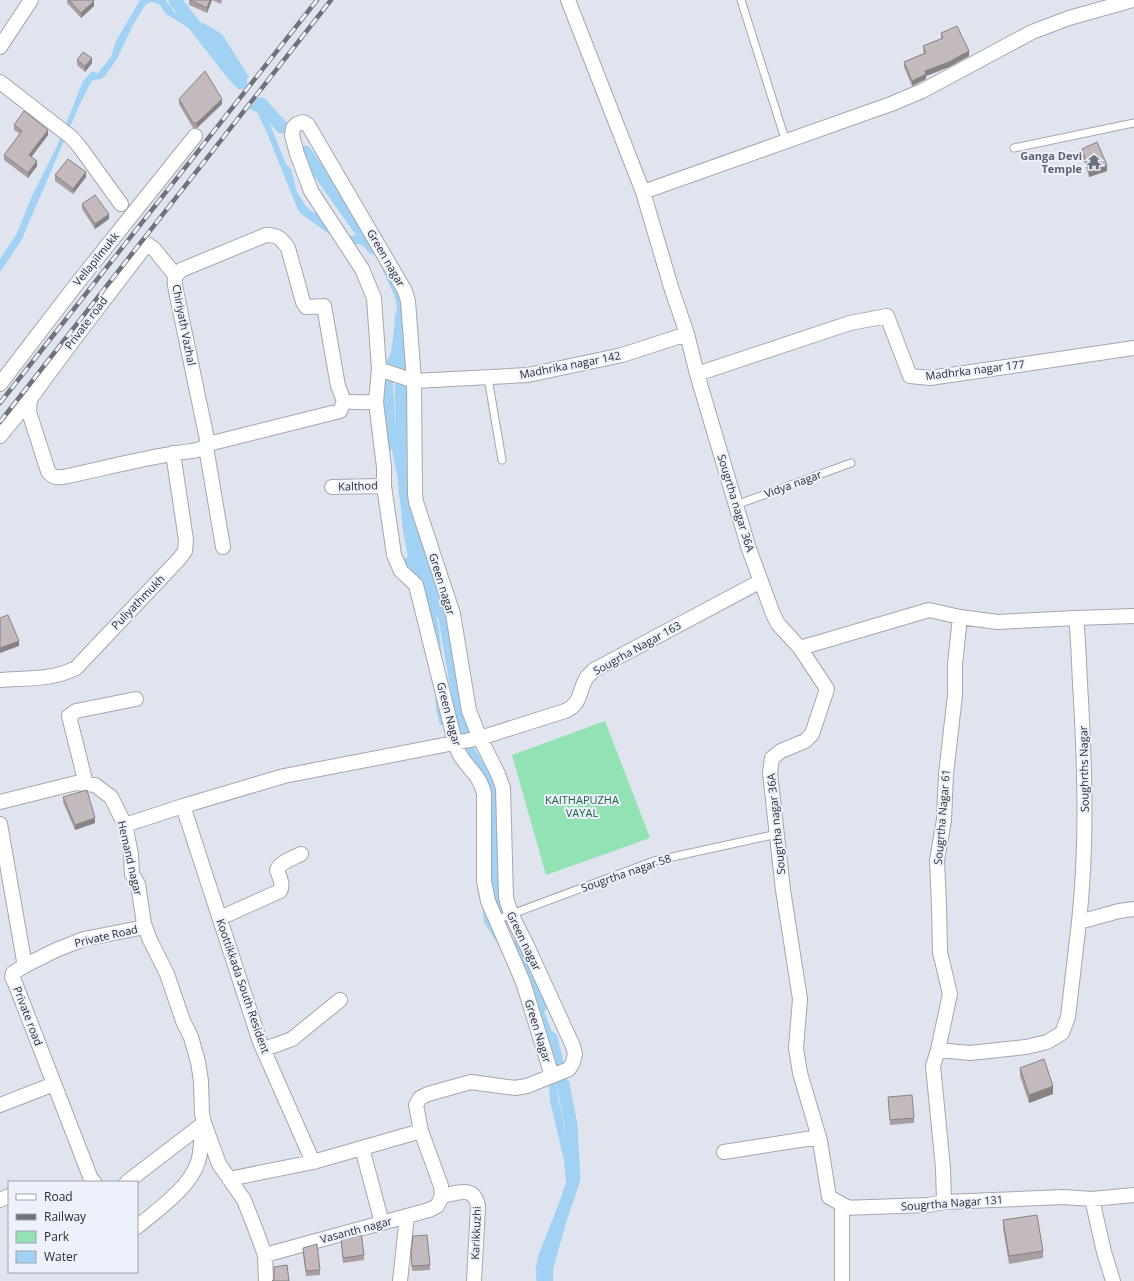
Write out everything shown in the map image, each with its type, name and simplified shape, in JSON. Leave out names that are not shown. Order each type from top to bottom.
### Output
[{"type":"street","points":[[0,47],[30,0]]},
{"type":"street","name":"Sougrtha nagar 36A","points":[[568,0],[643,192],[671,287],[687,334],[749,549],[772,614],[778,624],[800,648],[827,689],[812,734],[805,742],[781,751],[772,758],[770,773],[783,890],[800,999],[796,1048],[800,1073],[818,1137],[829,1197],[847,1207],[842,1208]]},
{"type":"street","points":[[643,192],[891,104],[916,94],[1032,32],[1069,18],[1133,0]]},
{"type":"street","points":[[0,82],[71,137],[121,204]]},
{"type":"street","name":"Green nagar","points":[[379,369],[374,298],[362,269],[311,191],[297,154],[292,135],[293,128],[296,124],[303,122],[308,125],[405,291],[408,301],[414,381],[416,502],[453,614],[469,711],[503,788],[506,916],[527,945],[573,1046],[575,1054],[574,1062],[569,1069],[527,1086],[515,1088],[471,1082],[428,1094],[420,1098],[416,1105],[421,1131],[441,1186],[442,1196]]},
{"type":"street","name":"Vellapilmukk","points":[[0,384],[79,281],[195,136]]},
{"type":"street","name":"Chiriyath Vazhal","points":[[207,445],[174,281],[175,275],[181,270],[266,235],[275,235],[283,241],[288,248],[302,302],[306,307],[324,306],[338,386],[344,401]]},
{"type":"street","name":"Private road","points":[[0,436],[30,399],[147,244],[154,249],[175,275]]},
{"type":"street","name":"Madhrka nagar 177","points":[[698,374],[850,323],[887,316],[910,376],[930,378],[1134,348]]},
{"type":"street","name":"Madhrika nagar 142","points":[[379,369],[414,381],[528,375],[622,355],[687,334]]},
{"type":"street","name":"Green Nagar","points":[[379,369],[376,402],[384,467],[384,486],[394,555],[401,571],[416,585],[418,590],[455,742],[460,754],[483,787],[484,881],[488,901],[523,982],[552,1076]]},
{"type":"street","points":[[30,399],[29,412],[43,457],[48,471],[56,478],[173,453],[201,449],[207,445],[340,411],[344,401],[354,403],[376,402]]},
{"type":"street","points":[[207,445],[223,547]]},
{"type":"street","name":"Puliyathmukh","points":[[0,680],[57,676],[76,668],[180,558],[185,551],[186,540],[173,453]]},
{"type":"street","name":"Kalthod","points":[[332,487],[384,486]]},
{"type":"street","name":"Sougrha Nagar 163","points":[[125,825],[284,776],[480,738],[572,708],[578,700],[587,677],[594,670],[761,580]]},
{"type":"street","points":[[800,648],[929,610],[960,617],[998,622],[1134,616]]},
{"type":"street","name":"Sougrtha Nagar 61","points":[[944,1202],[943,1168],[933,1066],[950,994],[940,952],[937,860],[944,820],[947,766],[955,695],[955,664],[960,617]]},
{"type":"street","name":"Soughrths Nagar","points":[[938,1050],[970,1053],[1026,1047],[1047,1042],[1062,1033],[1068,1017],[1083,887],[1085,787],[1084,742],[1076,618]]},
{"type":"street","points":[[86,784],[69,716],[76,712],[136,699]]},
{"type":"street","name":"Hemand nagar","points":[[0,802],[76,783],[95,785],[111,797],[125,825],[131,854],[132,874],[138,884],[145,927],[167,974],[183,1021],[191,1037],[198,1062],[201,1081],[202,1114],[204,1123]]},
{"type":"street","name":"Koottikkada South Resident","points":[[183,806],[263,1048],[313,1162]]},
{"type":"street","points":[[0,824],[24,966]]},
{"type":"street","points":[[220,918],[280,891],[282,888],[282,883],[277,868],[280,864],[301,854]]},
{"type":"street","points":[[1079,922],[1120,911],[1134,909]]},
{"type":"street","name":"Private Road","points":[[24,966],[56,950],[84,939],[145,927]]},
{"type":"street","name":"Private road","points":[[24,966],[13,973],[12,977],[93,1181]]},
{"type":"street","points":[[263,1048],[292,1039],[340,1000]]},
{"type":"street","points":[[0,1105],[54,1084]]},
{"type":"street","points":[[204,1123],[219,1164],[244,1200],[265,1255],[266,1281]]},
{"type":"street","points":[[128,1181],[204,1123]]},
{"type":"street","points":[[138,1226],[182,1188],[194,1172],[198,1162],[204,1123]]},
{"type":"street","points":[[229,1179],[313,1162],[421,1131]]},
{"type":"street","points":[[724,1152],[818,1137]]},
{"type":"street","points":[[362,1148],[382,1223]]},
{"type":"street","name":"Karikkuzhi","points":[[442,1196],[464,1192],[471,1193],[477,1198],[478,1206],[474,1281]]},
{"type":"street","name":"Sougrtha Nagar 131","points":[[842,1208],[928,1205],[944,1202],[1063,1197],[1092,1199],[1134,1195]]},
{"type":"street","name":"Vasanth nagar","points":[[265,1255],[428,1210],[437,1206],[442,1196]]},
{"type":"street","points":[[1092,1199],[1104,1252],[1113,1281]]},
{"type":"street","points":[[842,1208],[842,1281]]},
{"type":"street","points":[[400,1281],[407,1216]]},
{"type":"lane","points":[[741,0],[786,142]]},
{"type":"lane","points":[[1014,148],[1134,123]]},
{"type":"lane","points":[[488,378],[502,460]]},
{"type":"lane","name":"Vidya nagar","points":[[736,505],[851,463]]},
{"type":"lane","name":"Sougrtha nagar 58","points":[[506,916],[654,861],[777,834]]},
{"type":"green space","name":"KAITHAPUZHA VAYAL","points":[[605,721],[650,838],[546,875],[512,755]]},
{"type":"water","points":[[140,0],[166,0],[173,11],[205,24],[222,34],[249,77],[239,90],[235,85],[218,46],[166,14],[159,4],[152,2],[146,4],[133,25],[117,59],[105,76],[101,79],[93,80],[90,84],[79,106],[21,241],[0,272],[0,259],[17,233],[32,196],[57,146],[83,81],[91,72],[95,72],[97,74],[111,57],[116,41]]},
{"type":"water","points":[[258,98],[286,164],[291,169],[297,192],[305,205],[311,211],[322,216],[346,236],[362,235],[371,242],[387,263],[406,314],[394,372],[383,368],[391,353],[397,306],[394,295],[378,260],[371,251],[360,244],[343,244],[301,214],[298,210],[257,112],[249,109]]},
{"type":"water","points":[[381,374],[394,379],[393,387],[397,440],[408,493],[412,533],[419,568],[432,596],[439,629],[443,669],[453,734],[445,735],[443,725],[440,725],[436,709],[434,669],[402,559],[408,557],[403,531],[398,480],[392,450],[385,449]]},
{"type":"water","points":[[460,737],[490,787],[484,853],[489,904],[540,1001],[554,1037],[558,1097],[562,1114],[574,1195],[553,1269],[553,1281],[544,1281],[544,1269],[564,1202],[566,1183],[564,1160],[550,1101],[548,1071],[519,979],[484,922],[476,855],[479,813],[478,792]]},
{"type":"building","points":[[69,0],[93,0],[94,1],[81,13]]},
{"type":"building","points":[[190,0],[210,0],[207,8]]},
{"type":"building","points":[[957,26],[969,51],[949,62],[925,71],[926,74],[912,81],[904,62],[926,53],[923,46],[943,38],[941,33]]},
{"type":"building","points":[[83,52],[92,58],[85,66],[77,60]]},
{"type":"building","points":[[205,71],[222,99],[197,123],[193,123],[179,99]]},
{"type":"building","points":[[24,111],[48,130],[29,155],[37,161],[28,173],[4,155],[22,131],[14,125]]},
{"type":"building","name":"Ganga Devi Temple","points":[[1097,142],[1107,165],[1089,172],[1082,149]]},
{"type":"building","points":[[68,159],[86,172],[73,189],[55,175]]},
{"type":"building","points":[[95,195],[109,214],[95,224],[82,204]]},
{"type":"building","points":[[8,615],[19,641],[0,648],[0,618]]},
{"type":"building","points":[[87,790],[95,818],[75,825],[63,797]]},
{"type":"building","points":[[1044,1059],[1053,1086],[1029,1095],[1020,1068]]},
{"type":"building","points":[[912,1095],[914,1118],[890,1120],[888,1097]]},
{"type":"building","points":[[1037,1215],[1043,1251],[1009,1256],[1003,1220]]},
{"type":"building","points":[[361,1232],[364,1255],[343,1258],[341,1238]]},
{"type":"building","points":[[427,1235],[430,1265],[412,1266],[411,1253],[413,1236]]},
{"type":"building","points":[[317,1244],[320,1270],[306,1271],[303,1248]]},
{"type":"building","points":[[287,1265],[289,1281],[272,1281],[274,1280],[274,1267]]},
{"type":"waterway","points":[[175,0],[241,83]]},
{"type":"waterway","points":[[261,104],[282,127]]},
{"type":"waterway","points":[[305,152],[373,248]]},
{"type":"waterway","points":[[401,317],[402,371]]},
{"type":"waterway","points":[[401,388],[405,492],[425,571],[445,619],[457,689],[462,731]]},
{"type":"waterway","points":[[468,750],[497,799],[493,883],[502,921]]},
{"type":"waterway","points":[[515,947],[541,1006]]},
{"type":"waterway","points":[[551,1038],[558,1067]]},
{"type":"waterway","points":[[543,1281],[542,1270],[545,1256],[574,1179],[571,1125],[563,1084]]},
{"type":"railway","points":[[0,403],[317,0]]},
{"type":"railway","points":[[0,422],[331,0]]},
{"type":"place","name":"Ganga Devi Temple","points":[[1094,162]]}]
